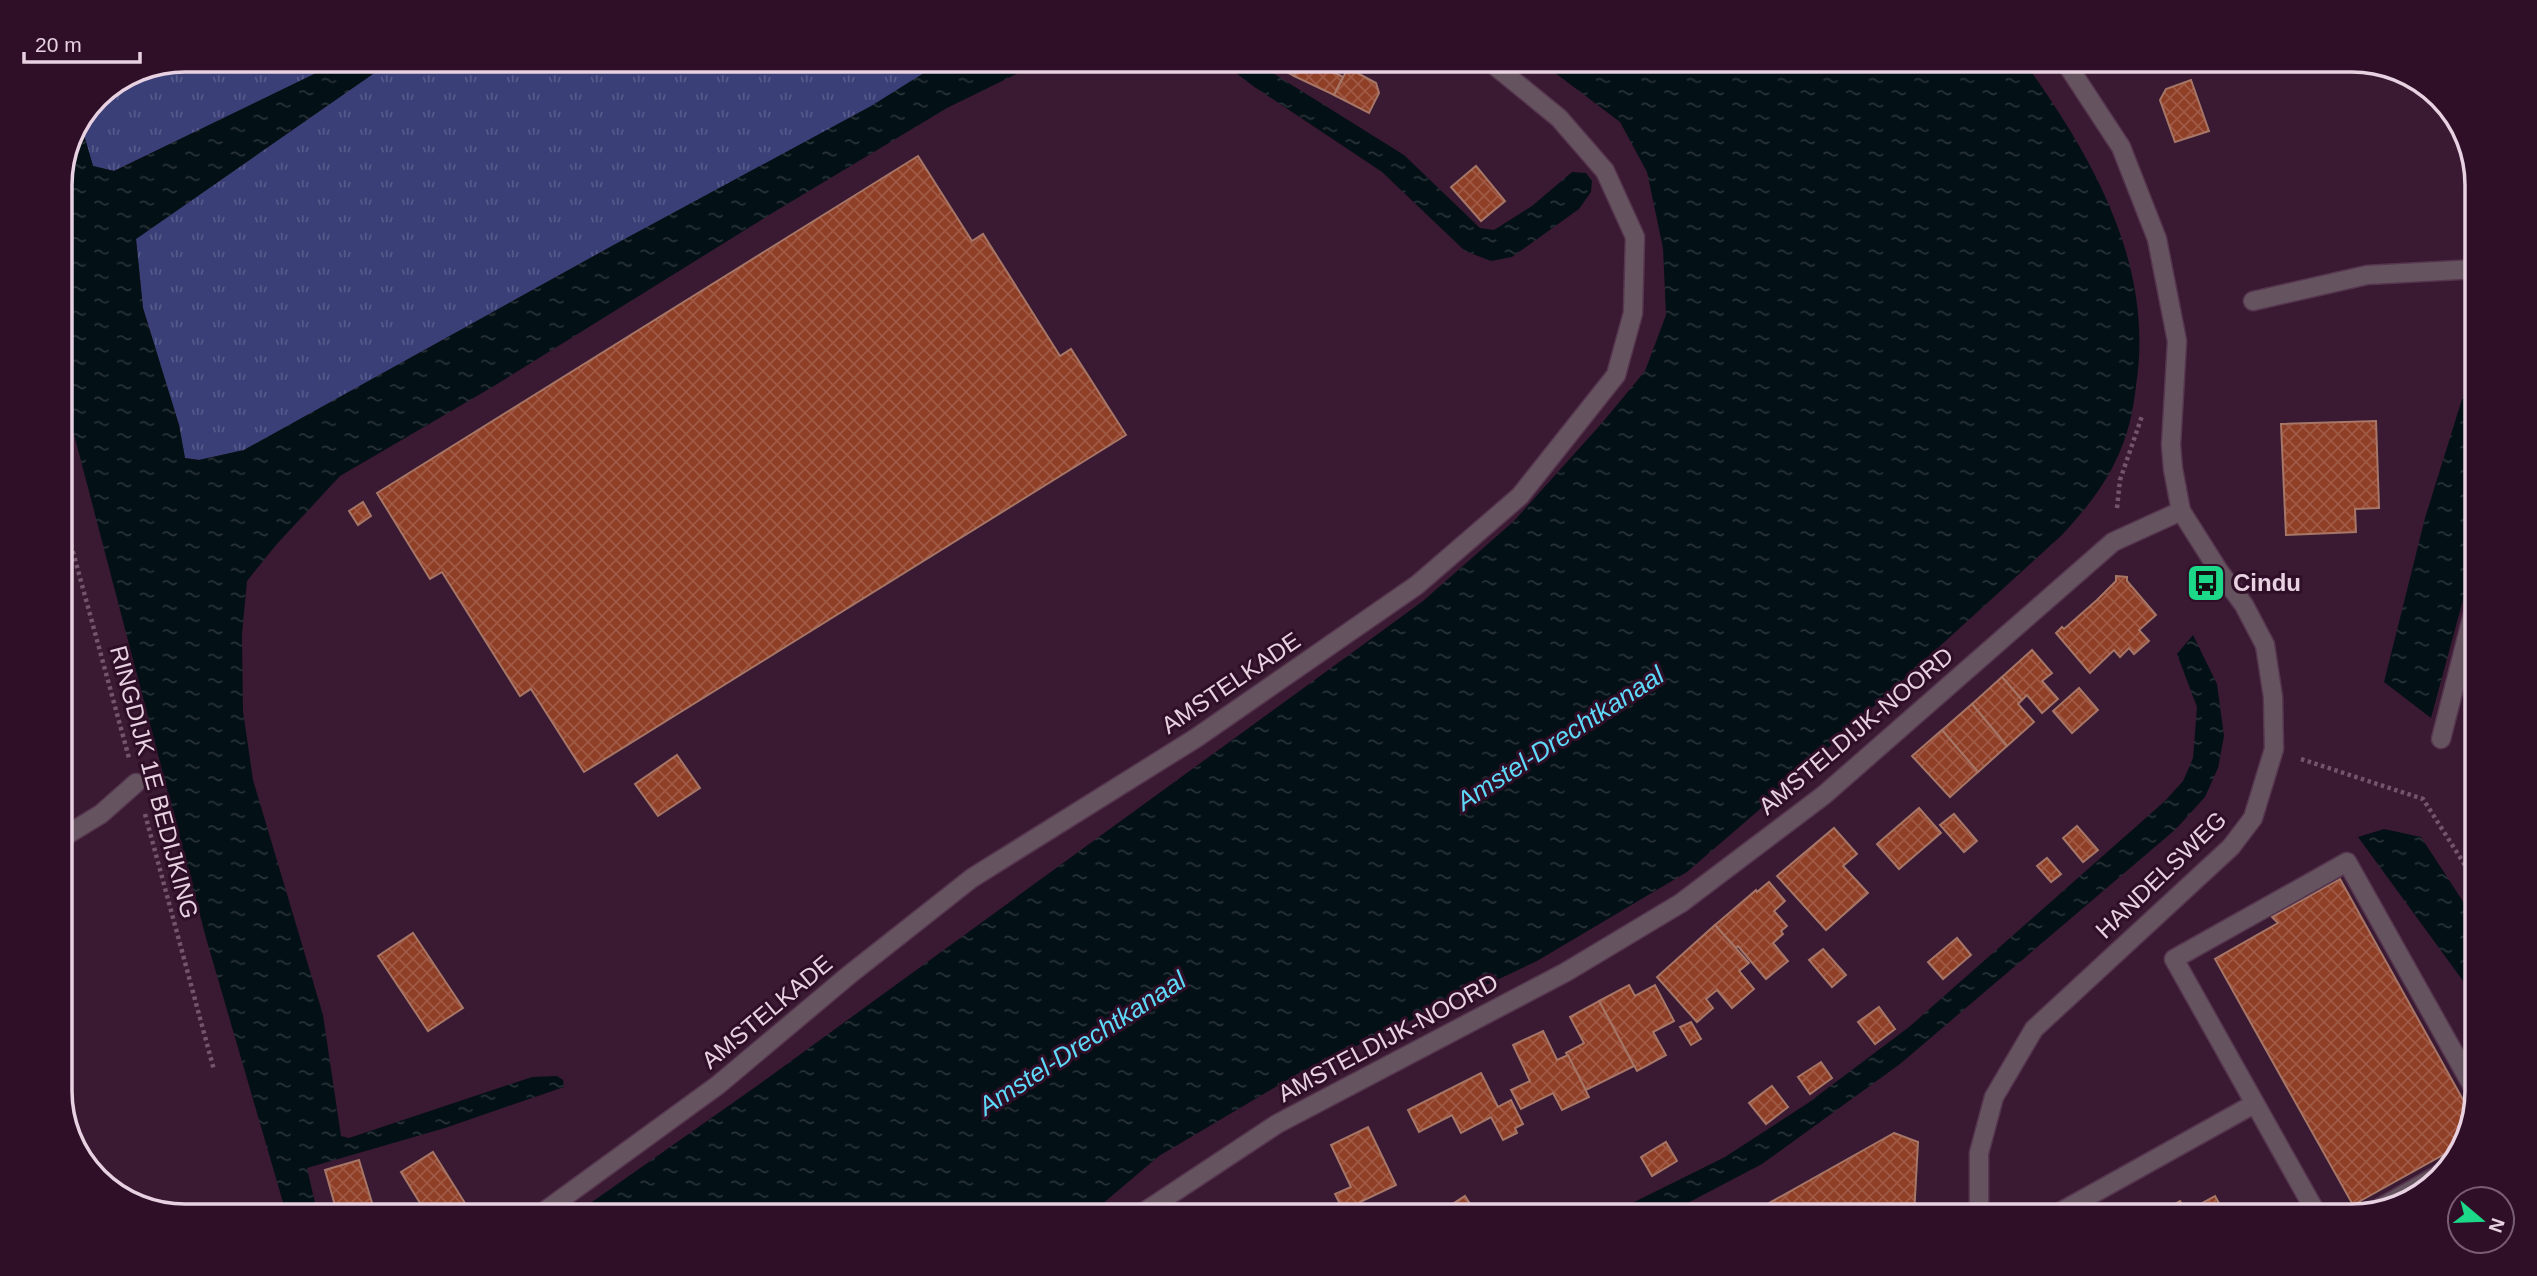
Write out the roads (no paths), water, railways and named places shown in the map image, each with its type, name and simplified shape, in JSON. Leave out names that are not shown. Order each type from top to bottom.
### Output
[{"type":"street","name":"AMSTELKADE","points":[[554,1204],[718,1085],[849,975],[972,878],[1196,738],[1406,593],[1520,496],[1616,374],[1633,313],[1635,237],[1605,171],[1559,118],[1503,72]]},
{"type":"street","points":[[2072,72],[2121,147],[2157,239],[2176,341],[2171,445],[2172,470],[2181,511]]},
{"type":"street","points":[[2253,301],[2367,275],[2465,269]]},
{"type":"street","name":"AMSTELDIJK-NOORD","points":[[1156,1204],[1277,1124],[1566,972],[1681,904],[1824,795],[2113,542],[2181,511]]},
{"type":"street","name":"HANDELSWEG","points":[[1979,1204],[1979,1153],[1994,1097],[2034,1029],[2231,847],[2253,818],[2274,749],[2273,697],[2265,645],[2244,605],[2181,511]]},
{"type":"street","points":[[2441,739],[2465,645]]},
{"type":"street","points":[[72,832],[101,814],[136,783]]},
{"type":"street","points":[[2311,1204],[2174,959],[2347,862],[2465,1073]]},
{"type":"street","points":[[2075,1204],[2254,1104]]},
{"type":"water","points":[[318,72],[376,72],[136,239],[143,308],[179,425],[185,458],[199,460],[244,450],[871,106],[925,72],[1020,72],[947,108],[494,386],[340,476],[276,545],[247,581],[242,634],[243,711],[253,780],[323,1015],[341,1136],[349,1138],[532,1077],[557,1076],[563,1080],[564,1087],[445,1128],[307,1168],[315,1204],[284,1204],[206,938],[72,427],[72,178],[84,134],[93,166],[114,171]]},
{"type":"water","points":[[1235,72],[1271,72],[1404,155],[1480,228],[1494,230],[1532,206],[1572,172],[1586,173],[1592,181],[1591,192],[1579,209],[1512,257],[1491,261],[1465,251],[1382,172]]},
{"type":"water","name":"Amstel-Drechtkanaal","points":[[1554,72],[2031,72],[2072,134],[2112,213],[2127,255],[2136,297],[2139,341],[2130,423],[2121,449],[2100,489],[2062,535],[1773,798],[1687,872],[1537,961],[1299,1073],[1159,1156],[1102,1204],[589,1204],[761,1083],[1423,601],[1514,521],[1645,371],[1666,315],[1663,248],[1647,172],[1620,122]]},
{"type":"water","points":[[2465,390],[2465,592],[2431,718],[2384,682],[2425,518]]},
{"type":"water","points":[[2193,635],[2217,684],[2224,736],[2218,768],[2205,797],[2176,829],[1900,1064],[1762,1164],[1686,1204],[1630,1204],[1725,1157],[1808,1103],[1909,1027],[2165,801],[2183,781],[2193,758],[2197,707],[2177,654]]},
{"type":"water","points":[[2384,829],[2421,837],[2465,905],[2465,984],[2358,837]]},
{"type":"place","name":"Cindu","points":[[2206,583]]}]
